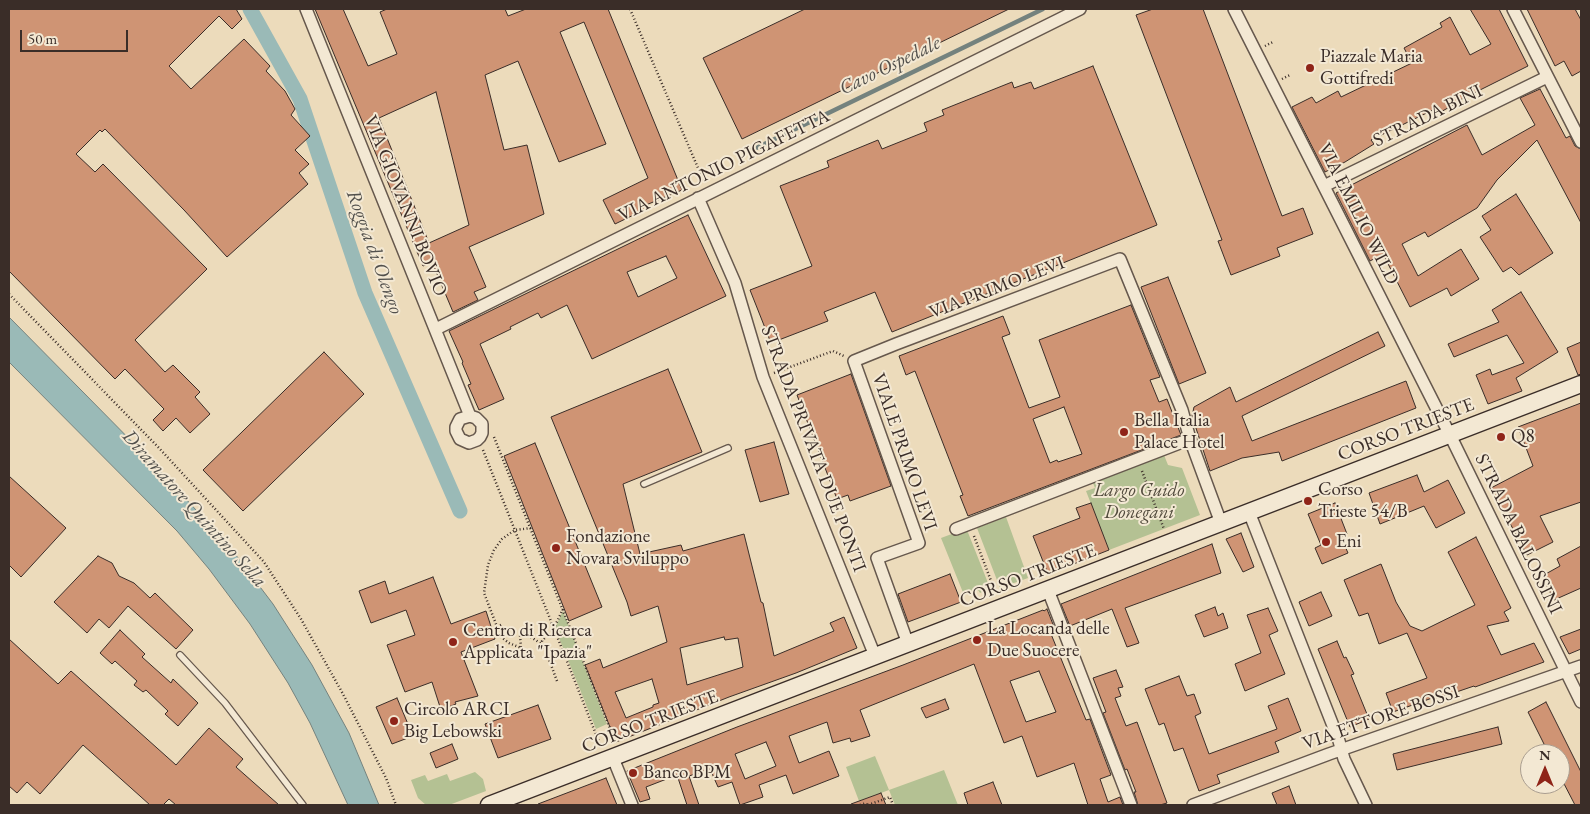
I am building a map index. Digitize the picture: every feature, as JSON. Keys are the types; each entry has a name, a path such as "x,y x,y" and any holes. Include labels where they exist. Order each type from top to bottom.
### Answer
{"main road":[{"name":"CORSO TRIESTE","path":"489,805 611,751 908,644 1581,384"}],"street":[{"name":"VIA GIOVANNI BOVIO","path":"306,9 470,416"},
{"name":"VIA ANTONIO PIGAFETTA","path":"436,329 1080,9"},
{"name":"VIA EMILIO WILD","path":"1234,9 1450,435"},
{"path":"1513,9 1581,142"},
{"name":"STRADA BINI","path":"1324,186 1547,77"},
{"name":"STRADA PRIVATA DUE PONTI","path":"703,196 735,283 763,377 875,656"},
{"name":"VIA PRIMO LEVI","path":"886,349 1120,259 1182,410 1190,439"},
{"name":"VIALE PRIMO LEVI","path":"886,349 854,361 920,543 877,558 908,644"},
{"name":"STRADA BALOSSINI","path":"1450,435 1581,702"},
{"path":"956,530 1190,439 1221,523"},
{"path":"1249,512 1344,759 1366,805"},
{"path":"1048,590 1131,805"},
{"name":"VIA ETTORE BOSSI","path":"1193,805 1342,750 1581,666"},
{"path":"611,751 632,805"}],"lane":[{"path":"644,484 728,448"},
{"path":"180,655 225,703 303,805"}],"path":[{"path":"630,9 703,196"},
{"path":"9,294 158,448 264,562 302,619 338,685 386,778 396,805"},
{"path":"763,377 834,351 854,361"},
{"path":"494,436 563,609 611,751"},
{"path":"481,446 554,628 611,751"},
{"path":"1138,460 1165,530"},
{"path":"970,524 997,595"},
{"path":"531,528 515,530 502,540 494,550 486,574 484,593 501,637 521,648 520,635 523,633 543,645"},
{"path":"557,681 542,641 554,628 563,609"},
{"path":"497,627 503,624"},
{"path":"860,805 890,797 893,805"}],"green space":[{"name":"Largo Guido Donegani","path":"1164,455 1168,465 1182,468 1200,515 1109,550 1086,491 1095,488 1091,478 1120,472"},
{"path":"1006,517 1028,578 1000,588 977,528"},
{"path":"965,529 990,588 980,593 978,590 964,595 941,538"},
{"path":"563,611 607,724 596,729 555,628"},
{"path":"875,756 889,790 859,801 846,767"},
{"path":"944,770 958,805 895,805 889,790"},
{"path":"475,772 483,779 486,791 449,805 426,805 418,798 411,780 425,775 428,781 447,774 450,781"}],"water":[{"name":"Diramatore Quintino Sella","path":"9,317 153,463 229,546 273,604 312,665 349,733 379,805 348,805 310,723 288,683 250,624 209,569 177,531 9,362"}],"building":[{"path":"9,9 236,9 242,19 232,29 219,16 169,66 191,89 244,39 270,66 266,71 285,91 295,109 291,115 310,136 295,150 309,164 299,173 308,184 227,257 105,129 102,132 100,130 76,154 95,172 103,164 207,269 135,340 165,372 173,365 200,392 195,397 210,414 190,433 176,418 163,431 153,420 164,409 125,369 115,379 9,271"},
{"path":"315,9 343,9 368,66 397,54 380,12 387,9 505,9 508,16 526,9 608,9 682,190 646,205 648,208 615,224 603,200 648,178 584,22 560,32 606,144 559,162 518,61 485,75 504,150 527,145 544,214 469,247 486,287 474,292 478,300 453,312 432,262 423,266","holes":["436,92 469,225 429,243 379,118"]},
{"path":"805,9 1009,9 742,139 703,58"},
{"path":"1153,9 1203,9 1282,216 1303,208 1313,234 1277,248 1280,256 1231,275 1218,241 1222,240 1136,15"},
{"path":"1470,9 1499,9 1528,66 1460,100 1439,113 1437,108 1371,140 1374,144 1325,172 1292,107 1312,97 1316,103 1338,91 1341,97 1412,63 1404,48 1442,27 1440,23 1450,17 1470,55 1491,44"},
{"path":"1527,9 1575,9 1581,20 1581,71 1572,76 1564,61 1555,66"},
{"path":"1093,66 1157,225 892,332 875,292 824,312 828,321 771,343 750,290 812,266 780,186 829,167 827,161 878,140 882,149 927,131 924,123 944,115 942,110 1012,82 1014,88 1031,82 1034,89"},
{"path":"1540,89 1566,138 1570,136 1575,146 1581,149 1581,223 1537,140 1497,180 1477,208 1428,237 1425,232 1402,244 1418,276 1461,249 1479,279 1451,296 1447,288 1410,307 1383,254 1370,261 1336,193 1467,125 1482,155 1535,125 1520,98"},
{"path":"1516,194 1553,253 1519,275 1511,267 1503,272 1480,237 1491,230 1482,216"},
{"path":"688,215 726,296 592,359 567,305 541,318 538,313 480,344 504,399 479,410 468,385 471,384 463,362 449,331","holes":["666,256 677,278 638,297 627,272"]},
{"path":"1168,277 1206,373 1179,384 1141,287"},
{"path":"1521,292 1558,352 1516,378 1522,391 1488,404 1476,375 1490,369 1492,375 1524,363 1507,335 1454,357 1448,344 1499,322 1492,310"},
{"path":"1131,305 1160,377 1150,380 1159,402 1167,399 1181,435 968,516 960,496 963,495 915,371 906,375 899,356 1003,316 1010,334 1002,337 1029,408 1060,397 1039,340","holes":["1064,407 1082,454 1050,463 1033,419"]},
{"path":"1378,332 1385,346 1242,416 1252,441 1406,381 1416,408 1282,461 1279,452 1242,458 1210,471 1192,416 1194,407 1230,387 1236,402"},
{"path":"1581,342 1581,374 1578,375 1567,348"},
{"path":"324,352 364,394 243,511 203,470"},
{"path":"668,369 702,452 623,484 640,554 681,545 683,551 744,534 761,602 763,603 774,656 834,631 830,623 844,617 857,648 616,742 585,665 600,659 603,668 667,642 658,606 631,616 627,602 551,417","holes":["724,637 725,640 738,638 743,667 687,685 680,648","652,679 659,703 626,718 615,692"]},
{"path":"851,374 891,486 850,501 848,495 837,499 797,395"},
{"path":"1581,403 1581,502 1540,516 1553,542 1527,555 1491,488 1533,466 1518,427"},
{"path":"774,442 789,494 760,502 745,450"},
{"path":"535,443 602,607 569,621 504,456"},
{"path":"1417,475 1424,492 1448,480 1465,513 1436,528 1424,506 1380,524 1369,493"},
{"path":"9,476 66,528 21,577 9,565"},
{"path":"1091,503 1109,550 1048,574 1033,536 1080,518 1076,508"},
{"path":"1335,503 1347,534 1341,537 1348,553 1322,564 1315,548 1321,545 1308,514"},
{"path":"1241,533 1254,567 1243,572 1226,539"},
{"path":"1476,537 1511,608 1504,612 1509,621 1487,626 1501,655 1534,643 1544,662 1475,687 1436,699 1435,697 1393,712 1386,693 1427,678 1407,633 1379,644 1368,613 1359,616 1344,580 1381,564 1396,602 1410,626 1422,631 1475,605 1448,552"},
{"path":"1212,544 1221,573 1125,608 1139,643 1127,647 1112,609 1070,626 1061,604"},
{"path":"1581,546 1581,588 1554,600 1542,576 1560,566 1557,559"},
{"path":"98,556 112,563 119,576 134,583 150,598 155,593 193,630 176,649 128,606 109,628 99,619 87,633 54,602"},
{"path":"950,574 961,602 908,622 898,594"},
{"name":"Centro di Ricerca Applicata \"Ipazia\"","path":"433,577 451,624 486,611 495,639 461,652 478,696 455,702 456,704 441,710 432,682 405,692 387,645 415,635 406,610 371,623 359,591 385,581 389,594"},
{"path":"1321,592 1332,616 1309,626 1299,602"},
{"path":"1215,607 1218,616 1223,613 1228,628 1204,637 1195,615"},
{"path":"1268,608 1278,631 1269,635 1285,674 1245,691 1235,664 1261,653 1247,615"},
{"path":"1047,609 1056,632 1051,634 1086,720 1090,719 1111,775 1100,779 1108,802 1120,797 1123,805 1088,805 1074,763 1037,777 1022,736 1004,743 974,664 860,710 870,736 851,742 850,738 833,743 827,722 789,736 799,763 829,751 839,776 793,794 786,775 759,785 763,797 740,805 732,782 718,787 710,769 689,776 699,805 687,805 677,775 646,787 650,799 640,802 627,771 737,727","holes":["1039,671 1056,712 1026,722 1010,681","766,742 776,766 745,779 735,754"]},
{"path":"1581,629 1581,649 1569,654 1560,637"},
{"path":"120,630 145,654 142,657 171,683 173,679 198,703 178,726 165,714 168,711 146,690 143,692 134,685 137,681 115,661 112,664 100,653"},
{"path":"9,639 58,684 71,671 176,765 209,728 243,759 236,767 279,805 176,805 169,799 163,805 150,805 83,745 40,794 27,782 17,793 9,786"},
{"path":"1337,641 1344,658 1346,657 1354,674 1351,675 1369,719 1350,727 1318,649"},
{"path":"1116,670 1123,687 1118,688 1121,696 1115,698 1126,726 1137,722 1167,803 1160,805 1138,805 1134,792 1136,792 1127,769 1125,770 1103,713 1106,712 1093,678"},
{"path":"1179,676 1187,696 1194,694 1201,713 1195,716 1209,754 1277,729 1268,706 1288,698 1301,731 1275,742 1279,752 1217,775 1220,783 1199,791 1183,748 1174,751 1164,723 1159,725 1145,689"},
{"name":"Circolo ARCI Big Lebowski","path":"397,698 413,736 392,744 376,707"},
{"path":"945,699 949,709 926,718 921,708"},
{"path":"1546,702 1567,744 1544,744 1528,712"},
{"path":"538,705 551,739 498,758 485,724"},
{"path":"1498,727 1502,744 1397,770 1393,754"},
{"path":"452,744 458,759 436,768 430,753"},
{"path":"1570,750 1581,772 1581,805 1575,805 1569,794"},
{"path":"606,778 617,805 538,805 538,804"},
{"path":"993,782 1002,805 968,805 964,793"},
{"path":"1289,786 1296,805 1277,805 1272,793"},
{"path":"881,793 886,805 851,805 851,804"}],"waterway":[{"name":"Roggia di Olengo","path":"250,9 300,99 365,293 460,511"},
{"name":"Cavo Ospedale","path":"750,151 1043,9"}],"place":[{"name":"Piazzale Maria Gottifredi","path":"1310,68"},
{"name":"Bella Italia Palace Hotel","path":"1124,432"},
{"name":"Q8","path":"1501,437"},
{"name":"Corso Trieste 54/B","path":"1308,501"},
{"name":"Eni","path":"1326,542"},
{"name":"Fondazione Novara Sviluppo","path":"556,548"},
{"name":"La Locanda delle Due Suocere","path":"977,640"},
{"name":"Centro di Ricerca Applicata \"Ipazia\"","path":"453,642"},
{"name":"Circolo ARCI Big Lebowski","path":"394,721"},
{"name":"Banco BPM","path":"633,773"}]}
